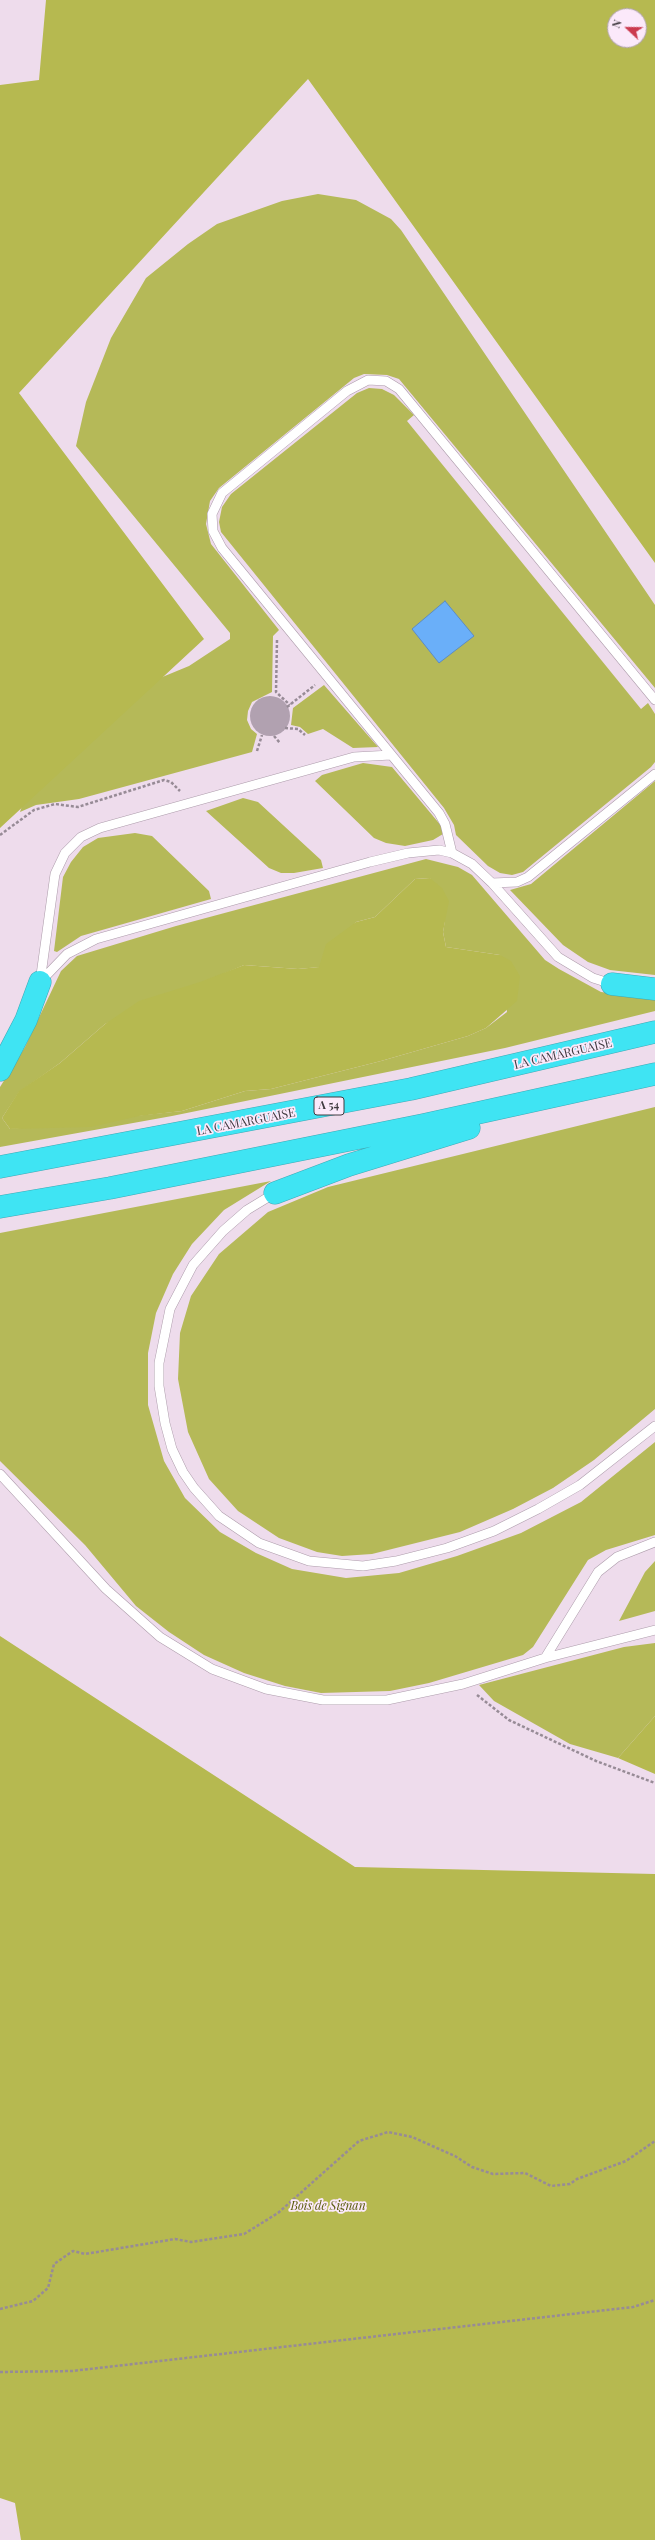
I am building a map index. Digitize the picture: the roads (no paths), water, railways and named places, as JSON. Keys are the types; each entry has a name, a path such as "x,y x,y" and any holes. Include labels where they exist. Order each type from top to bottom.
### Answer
{"highway":[{"path":"0,1070 26,1020 40,982"},
{"path":"612,984 655,988"},
{"name":"LA CAMARGUAISE","path":"0,1167 226,1126 411,1089 655,1032"},
{"path":"275,1193 349,1165 600,1088 655,1074"},
{"path":"0,1207 118,1186 600,1088"}],"lane":[{"path":"452,853 445,824 439,813 222,548 213,531 212,522 214,508 222,493 347,391 368,380 386,381 394,384 409,399 655,700"},
{"path":"40,982 55,874 65,853 81,837 100,828 354,757 390,755"},
{"path":"492,883 512,882 528,877 655,774"},
{"path":"40,982 67,954 96,939 370,862 431,851 452,853 472,864 492,883 558,957 593,978 612,984"},
{"path":"275,1193 248,1210 223,1231 193,1265 170,1309 159,1363 159,1386 165,1423 172,1449 183,1472 194,1488 219,1516 254,1540 284,1554 334,1565 370,1565 447,1548 494,1531 538,1510 580,1485 655,1426"},
{"path":"0,1474 106,1589 140,1621 189,1657 212,1669 266,1689 323,1700 386,1700 464,1684 545,1658 655,1630"},
{"path":"545,1658 598,1572 618,1557 655,1542"}],"water":[{"path":"445,601 474,636 439,663 412,629"}],"park label":[{"name":"Bois de Signan","path":"328,2206"}]}
